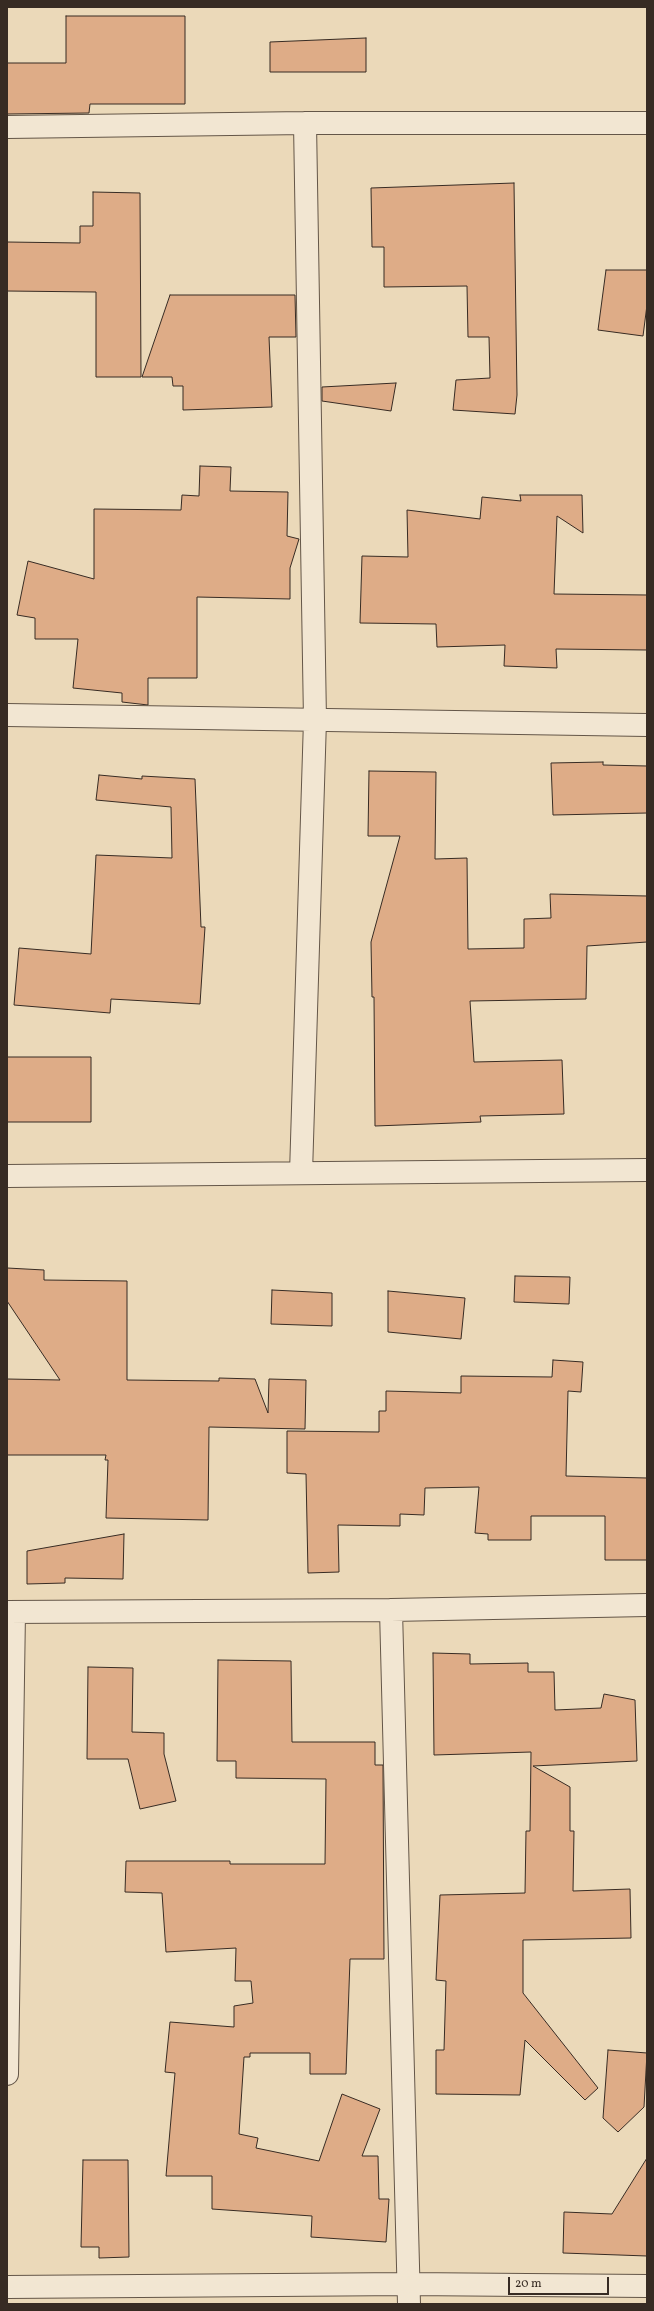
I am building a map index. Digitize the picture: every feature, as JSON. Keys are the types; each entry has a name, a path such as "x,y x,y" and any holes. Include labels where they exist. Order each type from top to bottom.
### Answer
{"street":[{"path":"7,127 305,123 647,123"},
{"path":"301,1173 315,720 305,123"},
{"path":"7,715 647,725"},
{"path":"7,1176 647,1170"},
{"path":"7,2074 11,1612 391,1610 647,1605"},
{"path":"391,1610 409,2294"},
{"path":"7,2287 409,2294 647,2286"}],"building":[{"path":"66,16 185,16 185,104 90,104 89,113 7,114 7,63 66,63"},
{"path":"366,38 366,72 270,72 270,42"},
{"path":"514,183 517,395 515,414 453,410 456,380 490,378 489,337 468,337 467,286 384,287 384,247 372,247 371,188"},
{"path":"93,192 140,193 141,377 96,377 96,292 7,291 7,242 80,243 80,226 93,226"},
{"path":"606,270 647,270 647,305 643,336 598,330"},
{"path":"170,295 295,295 296,337 269,337 272,407 183,410 183,386 173,386 172,377 142,377"},
{"path":"396,383 391,411 322,401 322,387"},
{"path":"200,466 231,467 230,491 288,492 287,536 299,539 290,568 290,599 197,597 197,678 148,678 148,705 122,702 122,693 73,688 78,639 35,639 35,618 17,615 28,561 94,579 94,509 181,510 182,495 199,496"},
{"path":"520,495 582,495 583,533 557,516 554,594 647,595 647,650 556,649 557,668 504,666 505,645 437,647 436,624 360,623 362,556 408,557 407,510 480,519 482,497 521,501"},
{"path":"603,762 603,765 647,766 647,813 553,815 551,763"},
{"path":"369,771 436,772 435,859 467,858 468,949 524,948 524,919 551,918 550,894 647,896 647,942 587,946 586,999 470,1001 474,1062 562,1060 564,1114 480,1116 481,1122 375,1126 374,997 372,997 371,942 400,836 368,836"},
{"path":"99,775 142,779 142,776 195,779 201,927 205,927 200,1004 111,999 110,1013 14,1005 19,948 91,954 96,855 172,858 171,807 96,800"},
{"path":"7,1057 91,1057 91,1122 7,1122"},
{"path":"7,1268 44,1270 44,1280 127,1281 127,1380 219,1381 219,1378 255,1379 268,1413 269,1379 306,1380 305,1429 209,1427 208,1520 106,1518 108,1460 105,1460 106,1455 7,1455 7,1379 60,1380 7,1301"},
{"path":"515,1276 570,1277 569,1304 514,1302"},
{"path":"272,1290 332,1293 332,1326 271,1324"},
{"path":"388,1291 465,1298 461,1339 388,1332"},
{"path":"553,1360 583,1362 581,1392 568,1391 566,1476 647,1478 647,1560 605,1560 605,1516 531,1516 531,1540 488,1540 488,1534 475,1533 479,1487 425,1488 424,1515 400,1514 400,1526 338,1525 339,1572 308,1573 306,1474 287,1473 287,1431 379,1432 379,1411 386,1411 386,1391 461,1393 461,1376 552,1377"},
{"path":"124,1534 123,1579 65,1578 65,1583 27,1584 27,1551"},
{"path":"433,1653 470,1654 470,1664 528,1663 528,1672 554,1672 555,1710 601,1708 604,1694 635,1700 637,1761 533,1766 570,1787 570,1831 574,1831 573,1891 630,1889 631,1938 523,1940 523,1993 598,2088 585,2100 525,2040 520,2095 436,2094 436,2050 444,2050 446,1981 436,1980 440,1895 525,1893 526,1831 530,1831 531,1752 434,1755"},
{"path":"218,1660 291,1661 292,1742 375,1742 375,1765 383,1765 384,1959 350,1959 346,2074 310,2074 310,2053 250,2053 250,2057 244,2057 239,2134 258,2138 256,2148 319,2161 342,2094 380,2109 362,2156 378,2156 379,2199 389,2199 386,2242 311,2237 312,2216 212,2209 212,2176 166,2176 175,2073 165,2072 170,2022 234,2027 234,2006 253,2003 251,1981 235,1981 236,1948 166,1952 162,1893 125,1892 126,1861 230,1861 230,1864 325,1864 326,1779 236,1778 236,1761 217,1761"},
{"path":"88,1667 133,1668 132,1732 164,1733 164,1754 176,1801 140,1809 128,1759 87,1759"},
{"path":"608,2050 647,2053 644,2107 618,2132 603,2118"},
{"path":"647,2158 647,2256 563,2253 564,2212 612,2214"},
{"path":"83,2160 128,2160 129,2257 99,2258 99,2247 81,2247"}]}
